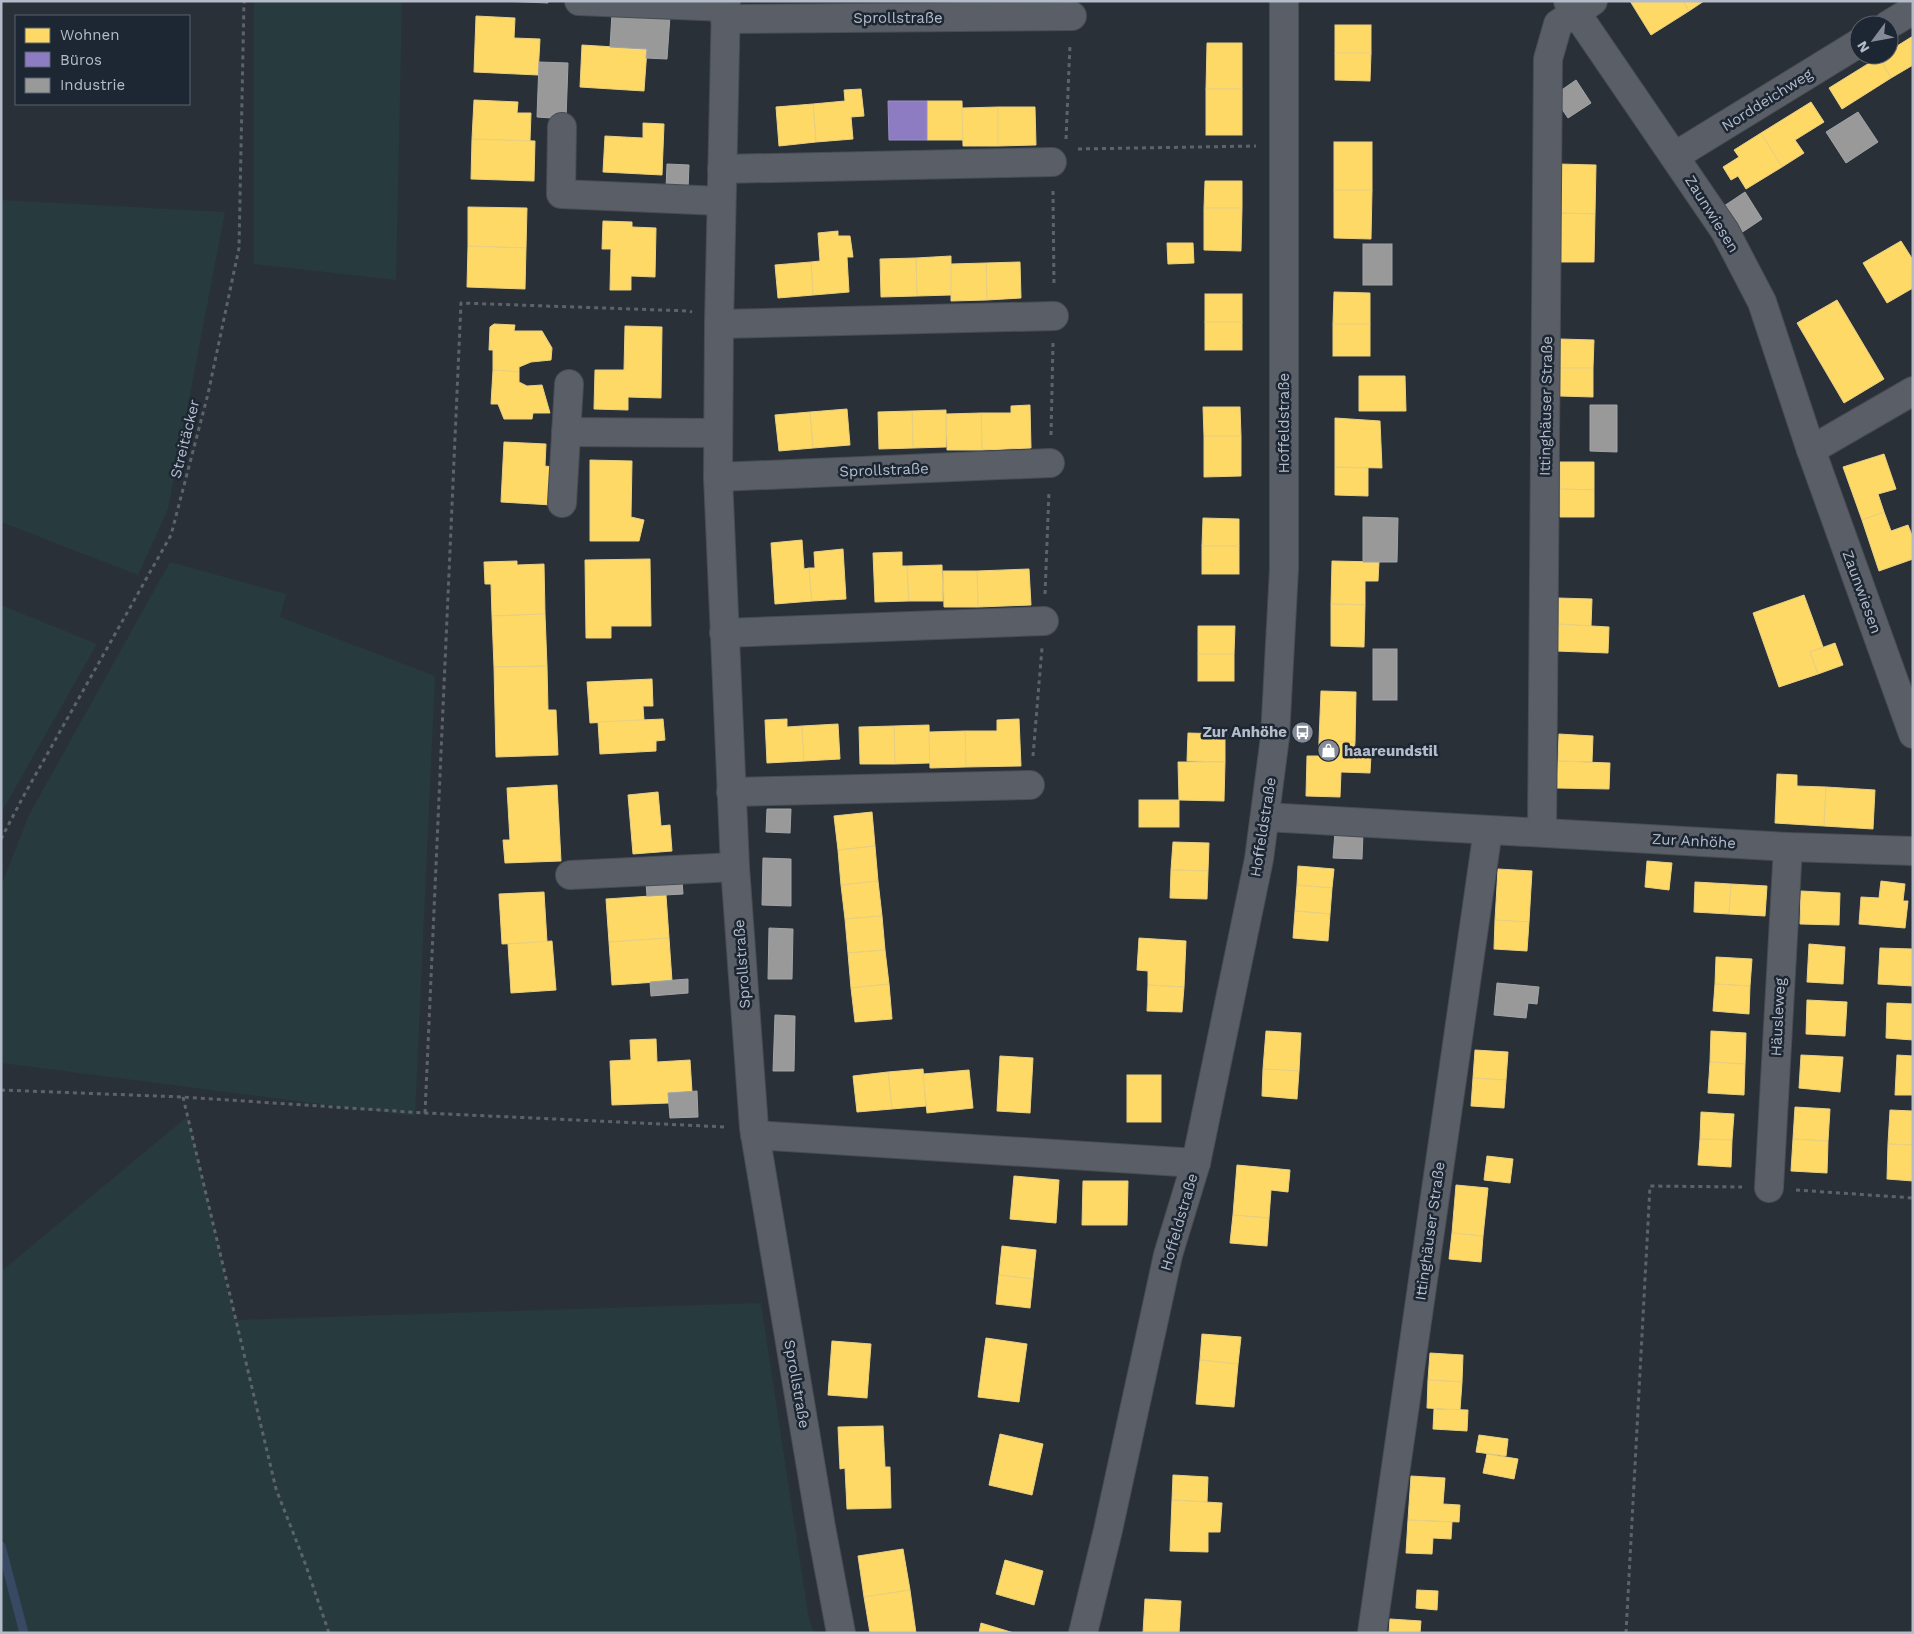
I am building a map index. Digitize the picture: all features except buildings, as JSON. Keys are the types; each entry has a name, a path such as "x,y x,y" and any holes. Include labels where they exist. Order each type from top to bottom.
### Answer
{"street":[{"path":"579,1 726,9"},
{"name":"Hoffeldstraße","path":"1083,1633 1108,1530 1168,1254 1196,1163 1266,817 1275,737 1284,569 1284,1"},
{"name":"Zaunwiesen","path":"1579,5 1725,231 1762,302 1811,450 1913,734"},
{"name":"Ittinghäuser Straße","path":"1542,832 1548,59 1558,24 1579,5"},
{"name":"Sprollstraße","path":"841,1633 821,1527 755,1132 735,867 718,477 721,202 726,9 1072,16"},
{"path":"1899,18 1913,10"},
{"name":"Norddeichweg","path":"1675,156 1849,49"},
{"path":"562,127 561,194 721,202"},
{"path":"722,169 1064,156"},
{"path":"719,324 1054,316"},
{"path":"562,503 569,384"},
{"path":"1811,450 1913,391"},
{"path":"566,432 718,433"},
{"name":"Sprollstraße","path":"718,477 1050,463"},
{"path":"724,633 1044,621"},
{"path":"731,792 1030,784"},
{"name":"Zur Anhöhe","path":"1266,817 1788,847 1913,851"},
{"name":"Ittinghäuser Straße","path":"1372,1633 1488,830"},
{"name":"Häusleweg","path":"1768,1188 1788,847"},
{"path":"570,875 735,867"},
{"path":"755,1132 1196,1163"}],"path":[{"name":"Streitäcker","path":"1,839 27,788 171,535 208,394 239,248 244,1"},
{"path":"1064,156 1284,146"},
{"path":"425,1113 461,303 689,311"},
{"path":"1030,784 1044,621"},
{"path":"1,1090 182,1097 755,1132"},
{"path":"182,1097 276,1489 305,1563 329,1633"},
{"path":"1626,1633 1650,1186 1768,1188 1913,1198"}],"green space":[{"path":"254,1 402,1 396,280 254,264"},
{"path":"1,200 225,212 168,509 138,575 1,522"},
{"path":"170,562 286,594 280,617 435,676 415,1116 1,1063 1,886 29,815"},
{"path":"1,605 97,644 1,813"},
{"path":"188,1116 235,1320 761,1303 808,1614 814,1633 1,1633 1,1263 4,1269"}],"waterway":[{"path":"1,1546 24,1633"}],"place":[{"name":"Zur Anhöhe","path":"1303,732"},
{"name":"haareundstil","path":"1328,751"}]}
